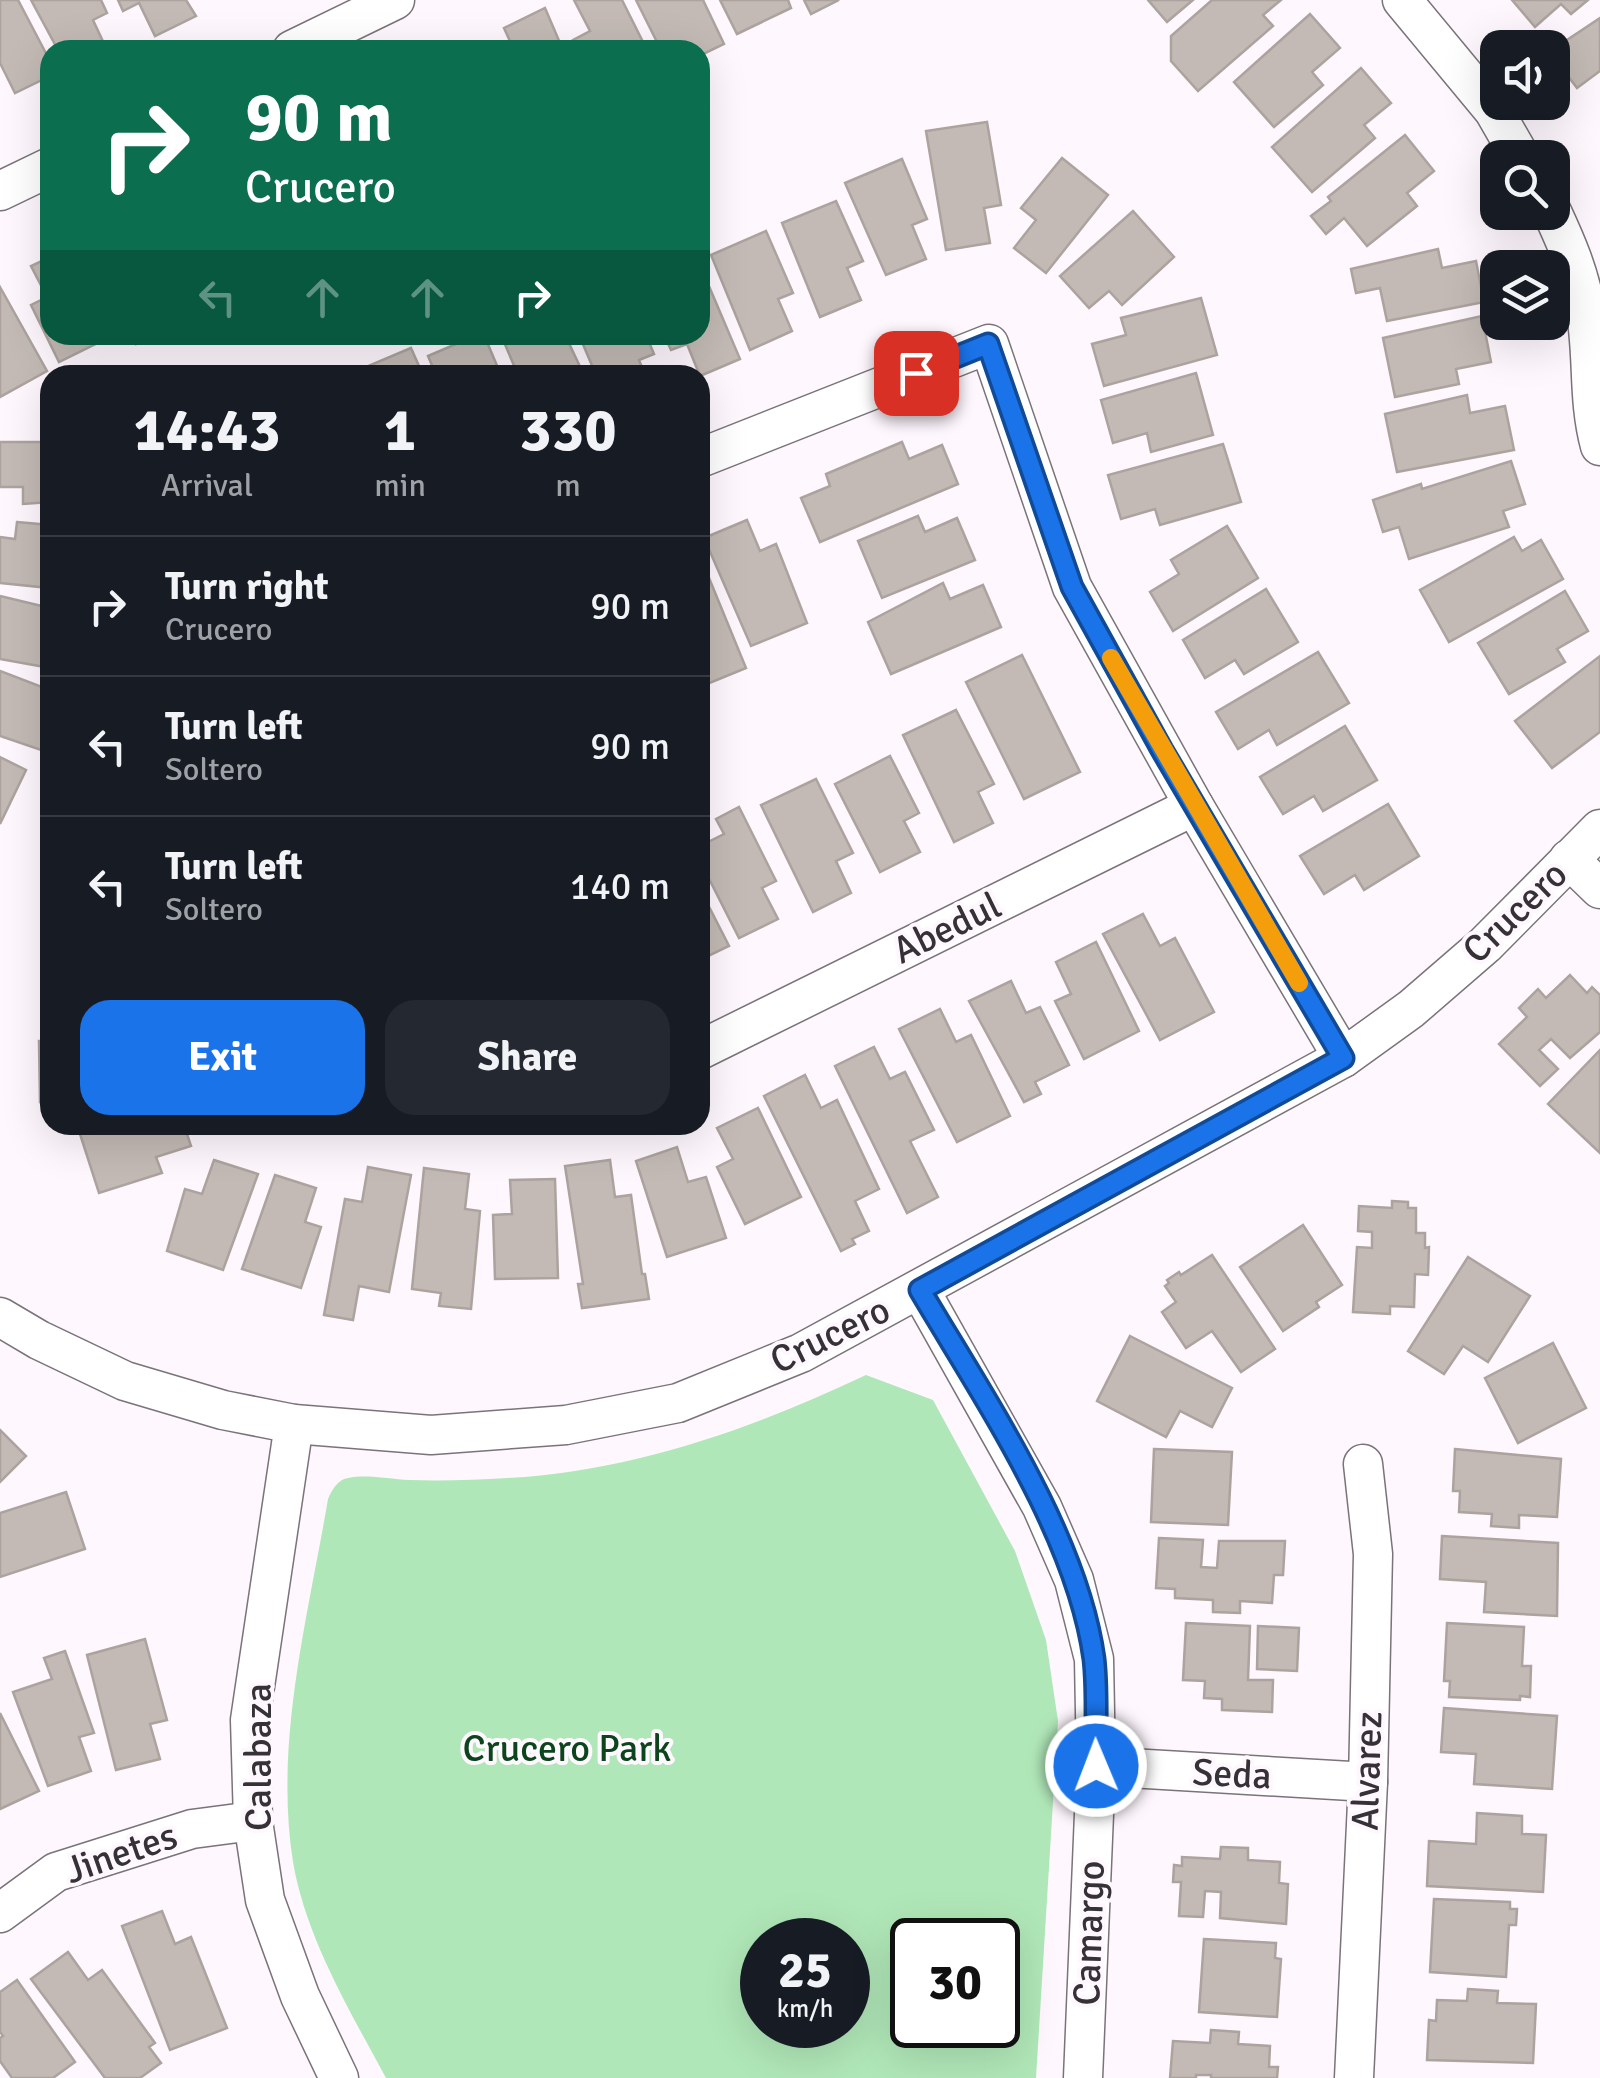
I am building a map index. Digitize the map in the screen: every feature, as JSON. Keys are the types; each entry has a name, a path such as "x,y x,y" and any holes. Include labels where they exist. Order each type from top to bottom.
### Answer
{"street":[{"path":"313,40 395,0"},
{"path":"1402,0 1494,111 1511,140"},
{"path":"0,191 40,172"},
{"path":"1560,230 1593,308 1591,412 1600,446"},
{"path":"710,454 988,344 1072,587 1194,806 1343,1058"},
{"name":"Abedul","path":"710,1045 1194,806"},
{"name":"Crucero","path":"0,1317 126,1381 222,1410 294,1424 431,1435 566,1425 678,1402 801,1353 1343,1058 1412,1009 1600,829"},
{"path":"1569,859 1600,889"},
{"name":"Camargo","path":"920,1290 1042,1507 1074,1580 1094,1660 1096,1766 1083,2078"},
{"name":"Calabaza","path":"294,1424 250,1720 253,1821 265,1900 300,1996 339,2078"},
{"name":"Alvarez","path":"1354,2078 1368,1782 1373,1554 1363,1464"},
{"name":"Seda","path":"1096,1766 1368,1782"},
{"name":"Jinetes","path":"0,1914 56,1872 192,1829 253,1821"}],"green space":[{"name":"Crucero Park","path":"866,1375 933,1400 1015,1551 1046,1640 1058,1721 1036,2078 386,2078 344,2000 308,1918 293,1862 288,1817 290,1726 296,1680 328,1499 333,1489 341,1481 355,1477 421,1480 555,1474 692,1444"}],"building":[{"path":"0,0 18,0 40,42 40,81 15,93 0,63"},
{"path":"31,0 101,0 107,13 93,20 102,40 53,40"},
{"path":"118,0 186,0 196,16 155,36 139,3 123,11"},
{"path":"574,0 622,0 642,40 573,40 590,31"},
{"path":"636,0 703,0 724,44 710,51 710,40 656,40"},
{"path":"720,0 788,0 791,8 737,34"},
{"path":"804,0 839,0 811,14"},
{"path":"1148,0 1193,0 1167,22"},
{"path":"1212,0 1281,0 1263,15 1273,26 1198,91 1171,61 1171,36"},
{"path":"1512,0 1588,0 1571,14 1561,4 1535,27"},
{"path":"545,8 559,40 509,40 504,28"},
{"path":"1310,14 1340,48 1312,72 1323,85 1274,127 1234,82"},
{"path":"1600,18 1600,71 1577,88 1570,79 1570,38"},
{"path":"1361,68 1391,103 1364,125 1375,138 1312,192 1272,147"},
{"path":"987,122 1001,205 984,208 990,243 946,250 926,131"},
{"path":"1405,135 1434,171 1407,193 1417,206 1367,246 1344,218 1326,234 1311,216 1331,201 1328,197"},
{"path":"1062,158 1108,195 1046,273 1014,248 1036,220 1021,208"},
{"path":"902,159 927,219 912,225 926,259 886,275 845,183"},
{"path":"836,201 863,261 847,268 861,300 820,317 782,223"},
{"path":"1133,211 1174,257 1122,305 1109,291 1089,308 1060,276"},
{"path":"766,231 793,293 778,299 792,331 750,350 711,255"},
{"path":"1438,249 1442,268 1476,261 1480,303 1387,321 1380,288 1356,293 1351,269"},
{"path":"40,262 40,283 31,266"},
{"path":"0,287 44,365 40,365 40,375 0,397"},
{"path":"710,288 740,359 710,372 710,365 696,365 687,345 710,345"},
{"path":"1201,298 1217,355 1104,386 1092,344 1126,335 1121,318"},
{"path":"40,300 40,323 31,305"},
{"path":"1480,316 1480,340 1487,340 1491,362 1456,369 1459,384 1395,397 1383,338"},
{"path":"51,345 94,345 59,362"},
{"path":"454,345 488,345 497,365 432,365 428,356"},
{"path":"505,345 570,345 579,365 514,365"},
{"path":"583,345 650,345 654,354 639,360 641,365 592,365"},
{"path":"411,348 419,365 371,365"},
{"path":"1196,373 1213,435 1151,452 1147,433 1113,443 1101,400"},
{"path":"1467,395 1470,413 1505,406 1514,450 1397,472 1385,414"},
{"path":"0,442 40,442 40,503 23,504 23,487 0,487"},
{"path":"902,442 909,459 942,445 958,484 820,542 801,498 830,486 826,474"},
{"path":"1223,444 1241,502 1160,525 1155,509 1121,519 1108,475"},
{"path":"1511,461 1525,504 1503,511 1509,527 1409,559 1399,527 1383,532 1373,500"},
{"path":"918,516 925,532 957,518 975,560 882,598 858,541"},
{"path":"747,520 760,551 776,544 807,623 751,646 710,552 710,535"},
{"path":"17,522 40,524 40,587 0,583 0,537 15,539"},
{"path":"1227,526 1258,578 1173,631 1150,592 1179,574 1171,560"},
{"path":"1514,537 1522,551 1541,540 1563,579 1449,642 1420,590"},
{"path":"710,580 746,668 710,683"},
{"path":"943,583 950,599 983,585 1001,627 891,674 868,622"},
{"path":"1266,589 1298,642 1244,674 1235,660 1205,678 1183,640"},
{"path":"1565,591 1588,631 1557,649 1565,662 1509,694 1478,643"},
{"path":"0,596 40,606 40,666 0,659"},
{"path":"1318,652 1349,703 1277,745 1269,730 1238,749 1216,712"},
{"path":"1022,655 1080,772 1024,799 966,682"},
{"path":"1600,656 1600,732 1552,768 1515,721"},
{"path":"0,671 40,686 40,750 0,736"},
{"path":"956,710 994,784 978,792 993,823 954,842 903,735"},
{"path":"1345,726 1377,780 1323,811 1314,796 1283,814 1260,777"},
{"path":"890,756 919,813 904,821 920,852 880,872 835,784"},
{"path":"0,757 26,770 0,824"},
{"path":"816,779 853,853 836,861 851,893 813,912 761,805"},
{"path":"1388,804 1419,856 1364,890 1355,875 1324,894 1300,856"},
{"path":"739,807 776,881 762,888 778,919 739,938 710,881 710,841 724,834 716,819"},
{"path":"710,909 729,946 710,955"},
{"path":"1143,914 1160,946 1175,938 1214,1012 1160,1040 1103,934"},
{"path":"1096,942 1139,1031 1084,1059 1055,1001 1071,994 1056,962"},
{"path":"1570,975 1587,993 1592,987 1600,995 1600,1032 1570,1058 1551,1039 1539,1050 1558,1069 1540,1086 1499,1044 1527,1017 1519,1008 1538,989 1546,998"},
{"path":"1011,981 1026,1013 1040,1007 1069,1065 1035,1082 1041,1094 1024,1102 969,1001"},
{"path":"940,1009 956,1042 971,1035 1010,1116 957,1142 899,1029"},
{"path":"874,1047 890,1079 905,1072 934,1130 910,1141 938,1197 907,1213 835,1066"},
{"path":"1600,1050 1600,1153 1548,1104"},
{"path":"805,1075 821,1108 837,1100 879,1189 855,1201 869,1231 852,1239 855,1244 841,1251 764,1096"},
{"path":"758,1108 801,1197 745,1224 717,1167 733,1159 717,1128"},
{"path":"80,1135 187,1135 191,1146 156,1157 162,1173 99,1193"},
{"path":"677,1147 688,1182 706,1177 726,1238 667,1257 636,1161"},
{"path":"214,1160 258,1174 223,1270 167,1251 185,1189 202,1194"},
{"path":"610,1160 615,1197 631,1195 649,1299 582,1308 578,1284 583,1284 565,1166"},
{"path":"368,1167 411,1175 389,1292 359,1286 353,1320 324,1315 345,1199 362,1202"},
{"path":"424,1168 469,1174 465,1209 480,1211 471,1309 439,1306 441,1293 412,1289"},
{"path":"275,1175 316,1188 305,1222 321,1227 301,1288 242,1269"},
{"path":"555,1179 558,1278 495,1279 493,1215 512,1214 510,1180"},
{"path":"1392,1201 1408,1202 1408,1208 1416,1208 1416,1233 1425,1233 1425,1248 1429,1247 1428,1275 1415,1274 1414,1307 1390,1306 1390,1314 1353,1312 1357,1247 1372,1248 1372,1232 1358,1231 1359,1206 1392,1208"},
{"path":"1303,1225 1342,1285 1316,1302 1319,1307 1283,1331 1240,1267"},
{"path":"1212,1255 1275,1349 1241,1372 1212,1331 1186,1348 1162,1312 1176,1302 1165,1286 1167,1280"},
{"path":"1468,1257 1530,1296 1488,1362 1463,1346 1444,1374 1408,1351"},
{"path":"1130,1336 1232,1388 1212,1427 1180,1411 1166,1437 1097,1401"},
{"path":"1553,1343 1586,1408 1518,1443 1485,1378"},
{"path":"0,1430 26,1456 0,1482"},
{"path":"1154,1449 1232,1452 1228,1525 1151,1522"},
{"path":"1455,1449 1561,1459 1557,1517 1519,1515 1519,1528 1491,1526 1492,1514 1459,1512 1460,1491 1453,1491"},
{"path":"66,1492 85,1549 0,1577 0,1513"},
{"path":"1442,1536 1558,1543 1557,1616 1484,1612 1486,1582 1440,1579"},
{"path":"1159,1538 1203,1540 1201,1567 1217,1568 1219,1541 1285,1541 1283,1575 1274,1575 1272,1603 1240,1601 1240,1613 1213,1612 1213,1600 1175,1598 1175,1589 1156,1588"},
{"path":"1186,1623 1250,1626 1248,1680 1273,1680 1272,1712 1222,1710 1222,1699 1204,1698 1205,1681 1183,1680"},
{"path":"1447,1623 1524,1627 1522,1666 1531,1666 1530,1697 1449,1697 1450,1681 1444,1681"},
{"path":"1258,1626 1299,1628 1297,1671 1257,1669"},
{"path":"145,1639 167,1720 150,1724 160,1759 116,1770 87,1655"},
{"path":"65,1651 94,1733 79,1737 91,1771 48,1786 13,1692 52,1679 44,1658"},
{"path":"1444,1708 1557,1716 1552,1789 1474,1784 1476,1754 1441,1752"},
{"path":"0,1713 39,1791 0,1809"},
{"path":"1477,1813 1522,1816 1522,1834 1546,1835 1543,1892 1427,1886 1429,1841 1476,1844"},
{"path":"1221,1847 1248,1848 1248,1860 1280,1862 1279,1883 1288,1884 1286,1924 1220,1918 1221,1892 1205,1891 1203,1917 1179,1916 1181,1882 1173,1882 1174,1865 1182,1866 1182,1857 1220,1859"},
{"path":"1434,1899 1510,1902 1510,1909 1517,1909 1516,1925 1509,1925 1506,1977 1430,1972"},
{"path":"162,1911 175,1944 191,1937 227,2028 170,2050 122,1926"},
{"path":"1204,1939 1276,1943 1275,1958 1281,1959 1277,2017 1199,2012"},
{"path":"68,1952 88,1980 102,1970 155,2043 149,2047 161,2063 140,2078 105,2078 31,1979"},
{"path":"17,1980 75,2062 53,2078 12,2078 0,2061 0,1992"},
{"path":"1468,1989 1498,1991 1497,2003 1536,2004 1533,2063 1427,2060 1429,2020 1436,2021 1437,2000 1467,2001"},
{"path":"1211,2030 1239,2032 1238,2044 1270,2046 1269,2067 1278,2067 1277,2078 1170,2078 1173,2041 1210,2043"}],"slow traffic":[{"path":"1111,658 1299,983"}],"route":[{"path":"916,373 988,344 1072,587 1162,750 1343,1058 920,1290 994,1416 1042,1507 1074,1580 1094,1660 1096,1766"}]}
